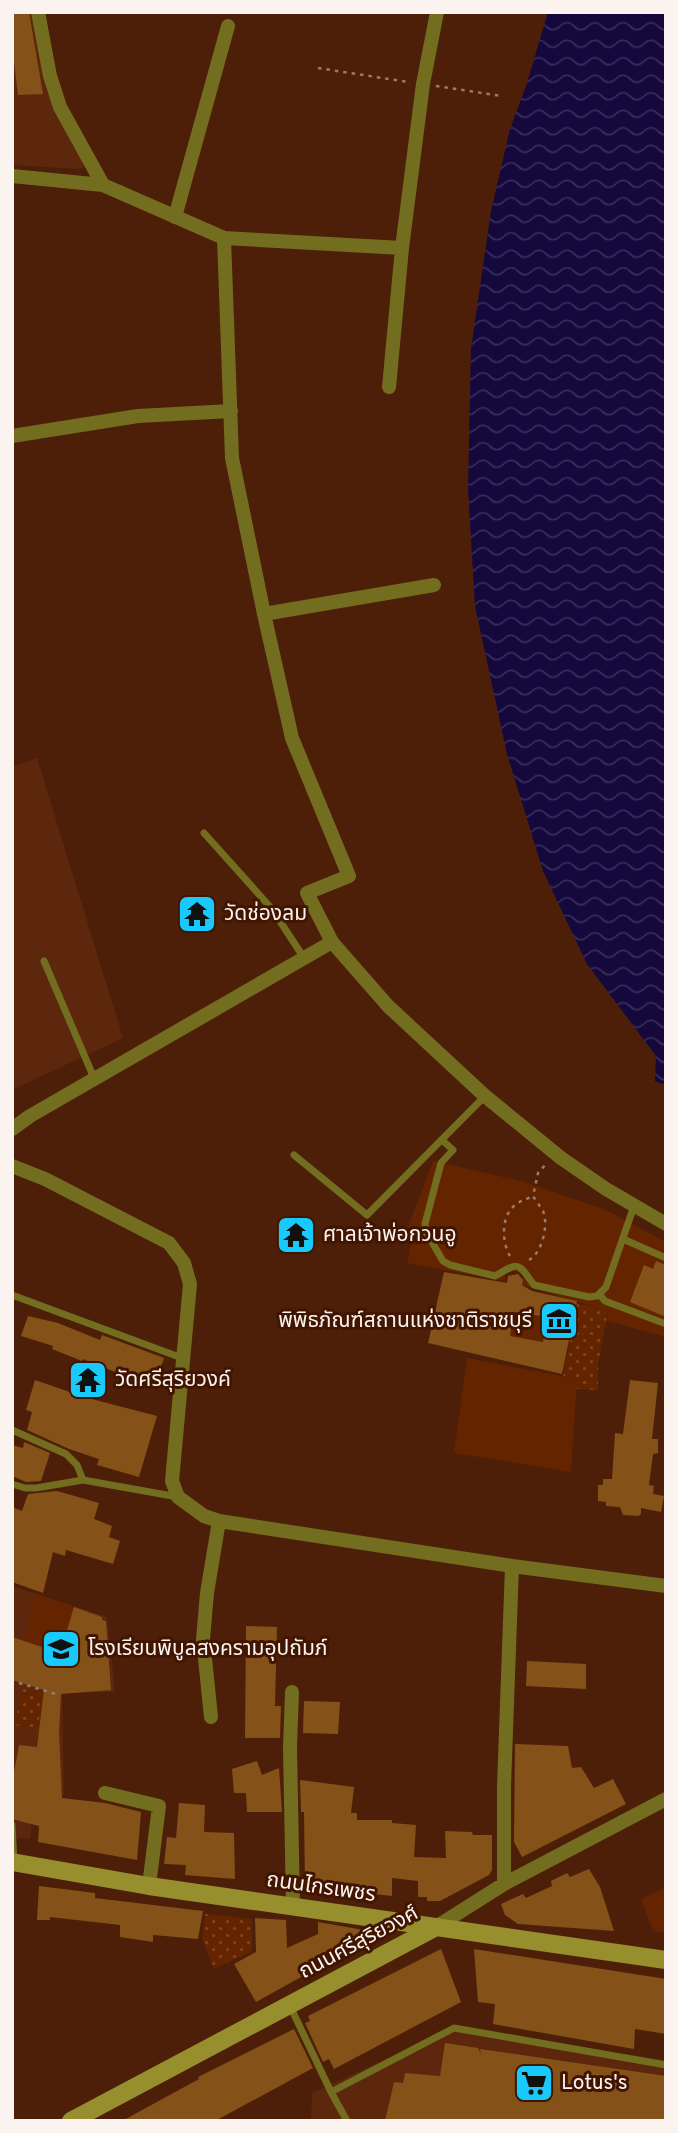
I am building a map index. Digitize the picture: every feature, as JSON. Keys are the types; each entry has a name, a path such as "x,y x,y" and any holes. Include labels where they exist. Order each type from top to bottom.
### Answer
{"main road":[{"name":"ถนนไกรเพชร","path":"13,1862 149,1886 666,1960"},
{"name":"ถนนศรีสุริยวงศ์","path":"74,2120 436,1927"}],"street":[{"path":"38,12 50,76 60,107 103,185"},
{"path":"389,387 402,248 422,84 437,12"},
{"path":"175,217 228,26"},
{"path":"12,176 103,185 224,238 402,248"},
{"path":"224,238 233,458 292,738 349,876 307,893 332,942 388,1006 485,1096 555,1153 606,1189 666,1224"},
{"path":"12,436 138,416 231,411"},
{"path":"264,614 434,585"},
{"path":"12,1129 30,1116 332,942"},
{"path":"12,1166 45,1179 169,1243 184,1263 190,1284 172,1481 178,1497 204,1516 219,1521 512,1566 665,1584"},
{"path":"211,1717 203,1639 207,1593 219,1521"},
{"path":"504,1884 504,1786 512,1566"},
{"path":"292,1692 290,1747 293,1907"},
{"path":"105,1793 159,1806 149,1886"},
{"name":"ถนนศรีสุริยวงศ์","path":"436,1927 504,1884 666,1799"}],"lane":[{"path":"204,833 272,909 304,958"},
{"path":"44,961 94,1079"},
{"path":"294,1155 367,1215 485,1096"},
{"path":"442,1140 453,1150 441,1163 425,1224 426,1232 443,1261 450,1265 495,1276 505,1268 519,1267 527,1272 534,1285 589,1297 599,1294 606,1287 634,1206"},
{"path":"623,1239 666,1258"},
{"path":"599,1294 605,1301 666,1324"},
{"path":"12,1295 183,1358"},
{"path":"12,1430 66,1454 77,1465 83,1480"},
{"path":"12,1483 36,1489 83,1480 178,1497"},
{"path":"12,1825 13,1862"},
{"path":"290,2005 346,2121"},
{"path":"331,2092 454,2028 666,2065"}],"path":[{"path":"318,68 502,96"},
{"path":"532,1198 538,1173 555,1153"},
{"path":"515,1260 506,1249 504,1234 511,1208 532,1198"},
{"path":"521,1261 535,1256 540,1247 544,1214 532,1198"},
{"path":"19,1683 56,1694"}],"shaded area":[{"path":"12,12 34,12 46,89 85,167 78,169 12,165"},
{"path":"37,758 123,1038 12,1090 12,767"},
{"path":"433,1161 525,1182 606,1210 666,1242 666,1337 607,1321 608,1311 522,1285 523,1273 505,1269 505,1281 407,1263 413,1232 408,1227"},
{"path":"577,1303 608,1311 598,1364 598,1390 576,1389 577,1379 563,1376"},
{"path":"514,1312 547,1317 543,1342 510,1336"},
{"path":"467,1358 577,1379 571,1472 454,1453"},
{"name":"โรงเรียนพิบูลสงครามอุปถัมภ์","path":"12,1586 107,1617 115,1692 62,1693 64,1795 34,1798 30,1839 12,1837"},
{"path":"37,1594 74,1607 60,1653 23,1640"},
{"path":"22,1687 54,1698 52,1709 40,1708 38,1729 15,1725"},
{"path":"666,1887 666,1933 653,1931 641,1899"},
{"path":"205,1914 252,1919 252,1951 214,1969 202,1938"},
{"name":"Lotus's","path":"454,2028 666,2060 666,2121 311,2121 312,2093"}],"water":[{"path":"548,12 666,12 666,1081 662,1084 655,1081 656,1056 587,964 543,871 507,754 475,606 468,488 471,349 491,211 510,129"}],"building":[{"path":"12,12 29,12 43,94 18,95 12,46"},
{"path":"656,1261 666,1265 666,1317 630,1302 644,1265 653,1269"},
{"name":"พิพิธภัณฑ์สถานแห่งชาติราชบุรี","path":"444,1272 507,1283 508,1276 518,1274 523,1280 522,1285 532,1291 577,1301 562,1374 428,1343","holes":["514,1312 547,1317 543,1342 510,1336"]},
{"path":"28,1316 58,1323 100,1340 102,1335 164,1358 155,1383 121,1372 120,1374 83,1359 82,1361 52,1349 53,1346 21,1336"},
{"path":"35,1380 84,1397 157,1416 139,1477 97,1465 99,1459 27,1430 32,1412 26,1410"},
{"path":"630,1380 658,1383 652,1439 658,1439 658,1453 653,1454 649,1485 654,1486 653,1494 664,1496 661,1512 641,1508 641,1514 638,1516 623,1515 620,1507 606,1506 606,1502 598,1501 598,1485 603,1485 603,1479 612,1479 615,1433 623,1434"},
{"path":"24,1442 50,1453 41,1481 26,1482 12,1476 12,1445 23,1448"},
{"path":"57,1491 99,1503 94,1519 112,1526 109,1537 120,1541 113,1564 66,1550 65,1556 53,1552 43,1593 12,1582 12,1507 22,1511 28,1494"},
{"path":"74,1607 106,1621 111,1690 61,1694 59,1732 62,1798 105,1803 141,1812 137,1860 38,1842 39,1826 12,1819 12,1783 19,1745 37,1747 44,1690 12,1680 12,1637 60,1653"},
{"path":"246,1626 277,1627 275,1706 281,1706 280,1738 245,1738"},
{"path":"527,1661 586,1664 586,1689 526,1686"},
{"path":"304,1701 340,1702 338,1734 303,1733"},
{"path":"515,1744 568,1746 572,1768 581,1767 594,1788 613,1779 626,1804 522,1857 514,1842"},
{"path":"257,1761 262,1775 279,1768 282,1812 247,1812 246,1793 234,1793 232,1769"},
{"path":"300,1780 354,1787 351,1813 357,1813 357,1820 392,1820 392,1823 416,1825 414,1857 446,1858 445,1831 492,1835 492,1870 489,1875 440,1901 427,1901 427,1897 418,1897 418,1881 392,1878 392,1896 305,1886 304,1812 301,1812"},
{"path":"179,1803 205,1805 204,1832 234,1833 235,1879 185,1875 186,1865 164,1864 167,1837 176,1838"},
{"path":"589,1869 600,1887 614,1931 518,1924 505,1915 501,1904 523,1894 526,1898 552,1886 551,1881 567,1873 570,1877"},
{"path":"39,1886 95,1893 95,1898 203,1911 198,1939 153,1935 153,1942 120,1937 120,1925 50,1917 50,1920 37,1920"},
{"path":"255,1918 286,1920 287,1948 318,1934 318,1922 375,1932 366,1941 256,2002 234,1964 256,1952"},
{"path":"441,1949 461,2002 334,2069 329,2059 323,2062 305,2023 310,2021 308,2016"},
{"path":"474,1949 666,1979 666,2034 635,2029 634,2049 493,2024 495,2004 478,2002"},
{"path":"294,2029 313,2068 215,2121 122,2121 199,2079 198,2077"},
{"name":"Lotus's","path":"445,2043 478,2048 481,2055 480,2049 666,2076 666,2121 385,2121 394,2082 403,2083 405,2073 440,2076"}],"place":[{"name":"วัดช่องลม","path":"197,914"},
{"name":"ศาลเจ้าพ่อกวนอู","path":"296,1235"},
{"name":"พิพิธภัณฑ์สถานแห่งชาติราชบุรี","path":"559,1321"},
{"name":"วัดศรีสุริยวงค์","path":"88,1380"},
{"name":"โรงเรียนพิบูลสงครามอุปถัมภ์","path":"61,1649"},
{"name":"Lotus's","path":"534,2083"}]}
